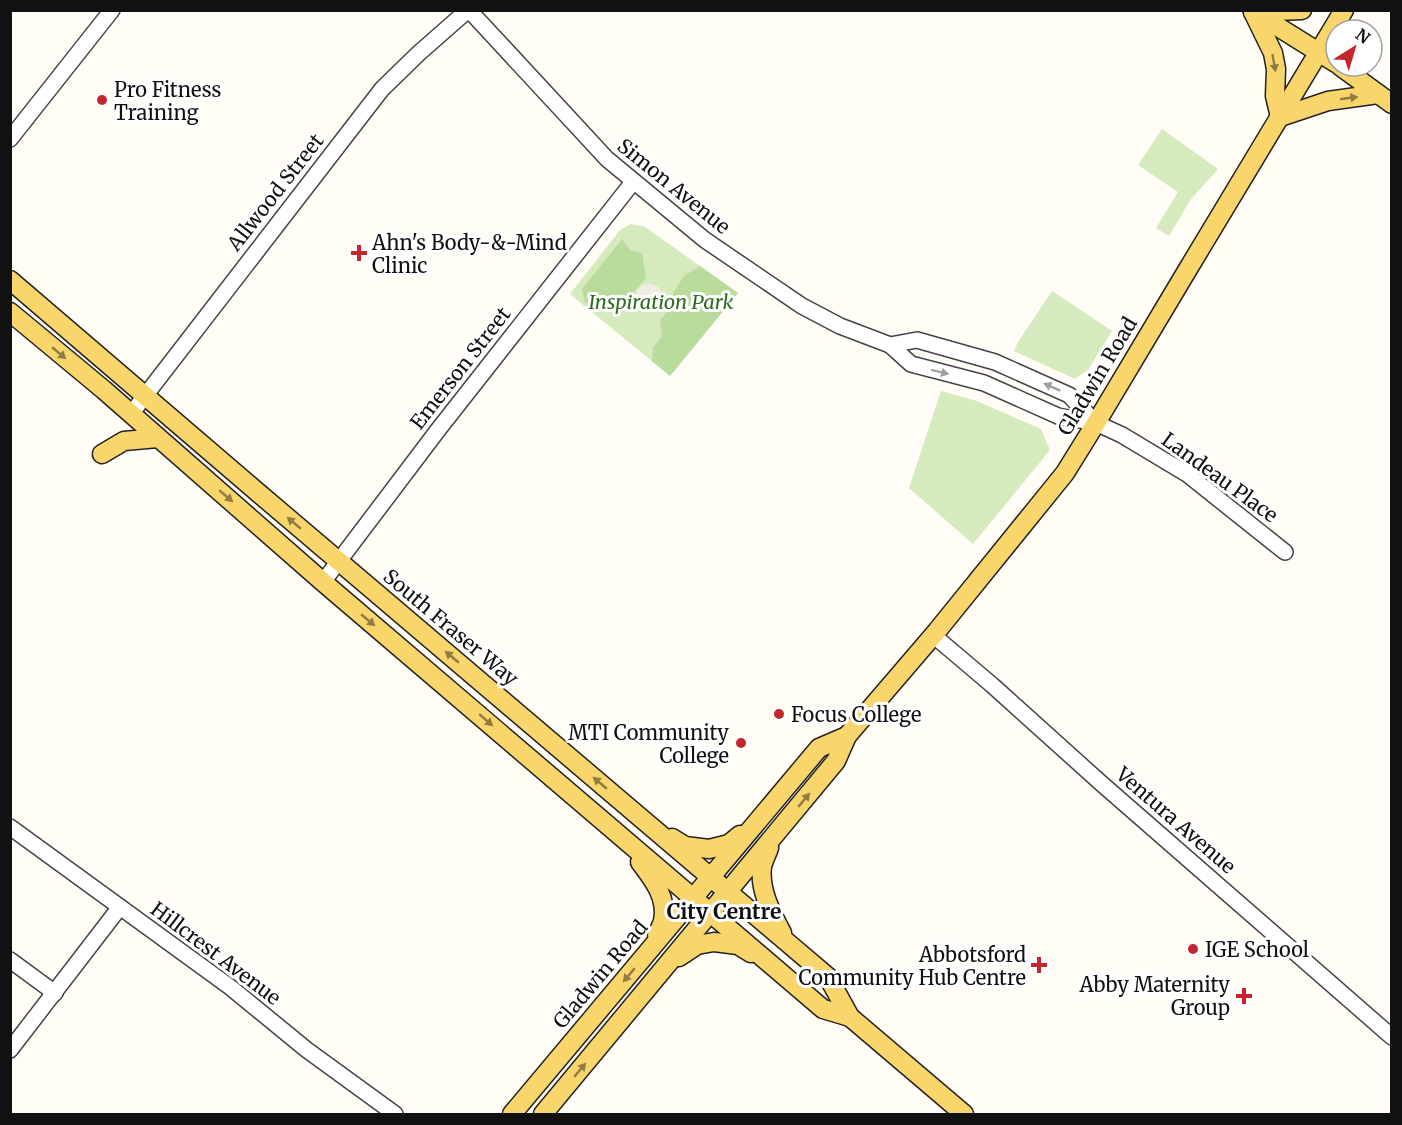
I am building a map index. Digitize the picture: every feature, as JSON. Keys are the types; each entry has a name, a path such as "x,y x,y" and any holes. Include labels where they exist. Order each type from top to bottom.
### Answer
{"main road":[{"path":"1252,11 1302,10"},
{"name":"Gladwin Road","path":"543,1114 836,761 847,736 933,635 1065,472 1344,10"},
{"path":"1252,11 1324,55"},
{"path":"1252,11 1273,53 1276,69 1275,96 1280,117 1328,101 1385,99"},
{"path":"1356,78 1385,99"},
{"name":"South Fraser Way","path":"10,280 828,977 850,1017 964,1114"},
{"name":"South Fraser Way","path":"10,312 823,1009 850,1017"},
{"path":"131,414 102,454 124,441 158,438"},
{"name":"Gladwin Road","path":"512,1114 819,748 847,736"},
{"path":"645,821 685,846 709,849 729,844 760,818"},
{"path":"619,835 657,884 663,902 663,920 653,946"},
{"path":"772,838 762,867 763,888 787,942"},
{"path":"669,963 696,945 714,942 738,945 771,964"}],"street":[{"path":"10,139 112,10"},
{"name":"Simon Avenue","path":"469,10 586,139 607,159 705,240 802,306 840,326 890,345 911,364 984,383 1058,416 1096,423"},
{"name":"Allwood Street","path":"131,414 382,89 469,10"},
{"name":"Emerson Street","path":"324,582 421,452 633,182"},
{"name":"Simon Avenue","path":"890,345 917,340 995,362 1069,395 1096,423"},
{"name":"Landeau Place","path":"1096,423 1122,435 1187,474 1285,552"},
{"name":"Ventura Avenue","path":"933,635 1392,1037"},
{"name":"Hillcrest Avenue","path":"10,827 230,987 307,1050 395,1114"},
{"path":"10,1050 120,907"},
{"path":"10,960 55,993"}],"green space":[{"path":"1162,129 1218,169 1191,199 1169,236 1156,228 1178,192 1138,165"},
{"name":"Inspiration Park","path":"631,224 645,227 738,293 670,376 570,294 620,230"},
{"path":"622,239 630,250 642,253 646,278 625,297 605,297 599,305 585,303 582,289"},
{"path":"700,266 738,293 670,376 652,361 653,348 662,336 660,321 671,306 673,293 684,276"},
{"path":"1052,291 1112,331 1088,370 1075,379 1014,351"},
{"path":"941,391 977,401 1041,429 1050,450 973,544 909,488"}],"shaded area":[{"path":"649,284 659,288 663,298 659,308 649,312 639,308 635,298 639,288"}],"place":[{"name":"Pro Fitness Training","path":"102,100"},
{"name":"Ahn's Body-&-Mind Clinic","path":"359,253"},
{"name":"Focus College","path":"779,714"},
{"name":"MTI Community College","path":"741,743"},
{"name":"IGE School","path":"1193,949"},
{"name":"Abbotsford Community Hub Centre","path":"1039,965"},
{"name":"Abby Maternity Group","path":"1244,996"}],"district":[{"name":"City Centre","path":"724,911"}]}
